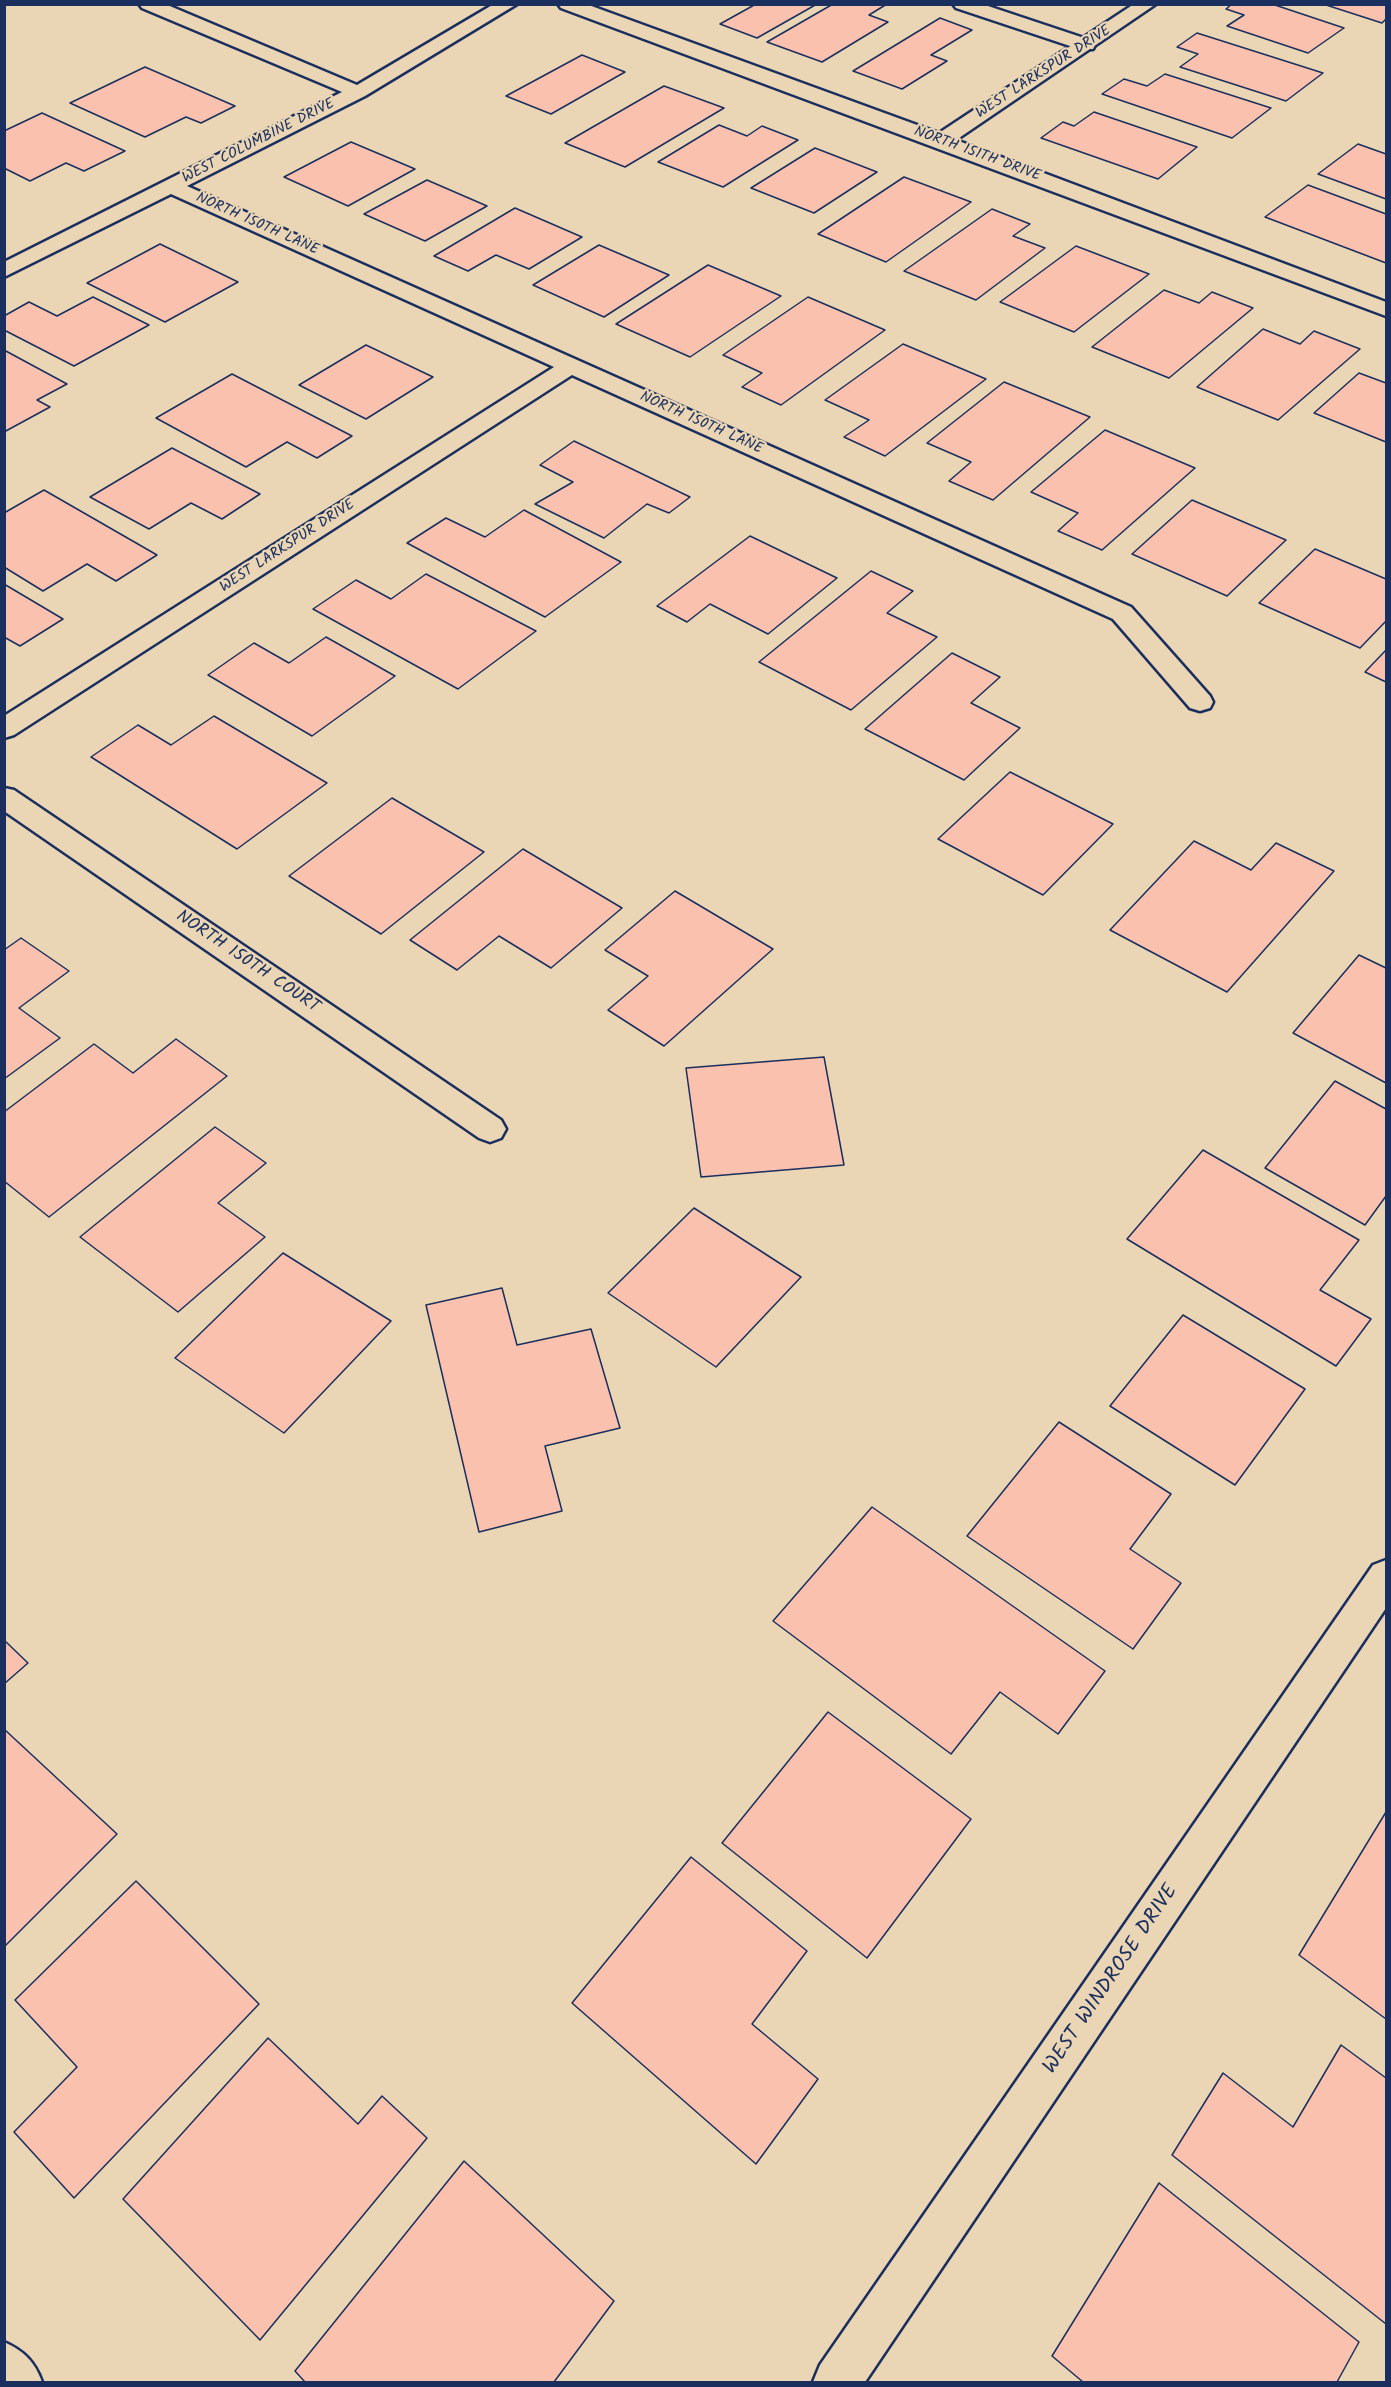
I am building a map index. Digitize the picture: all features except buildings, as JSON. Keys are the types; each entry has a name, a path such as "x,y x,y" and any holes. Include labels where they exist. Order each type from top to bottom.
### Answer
{"street":[{"path":"148,4 358,92"},
{"name":"WEST COLUMBINE DRIVE","path":"4,271 358,92 508,4"},
{"name":"NORTH 151TH DRIVE","path":"567,4 941,141 1386,309"},
{"path":"962,4 1086,45"},
{"name":"WEST LARKSPUR DRIVE","path":"941,141 1147,4"},
{"name":"NORTH 150TH LANE","path":"172,187 1122,613 1200,702"},
{"name":"WEST LARKSPUR DRIVE","path":"4,729 572,366"},
{"name":"NORTH 150TH COURT","path":"4,797 490,1129"},
{"name":"WEST WINDROSE DRIVE","path":"837,2382 1386,1577"},
{"path":"4,2366 18,2382"}]}
